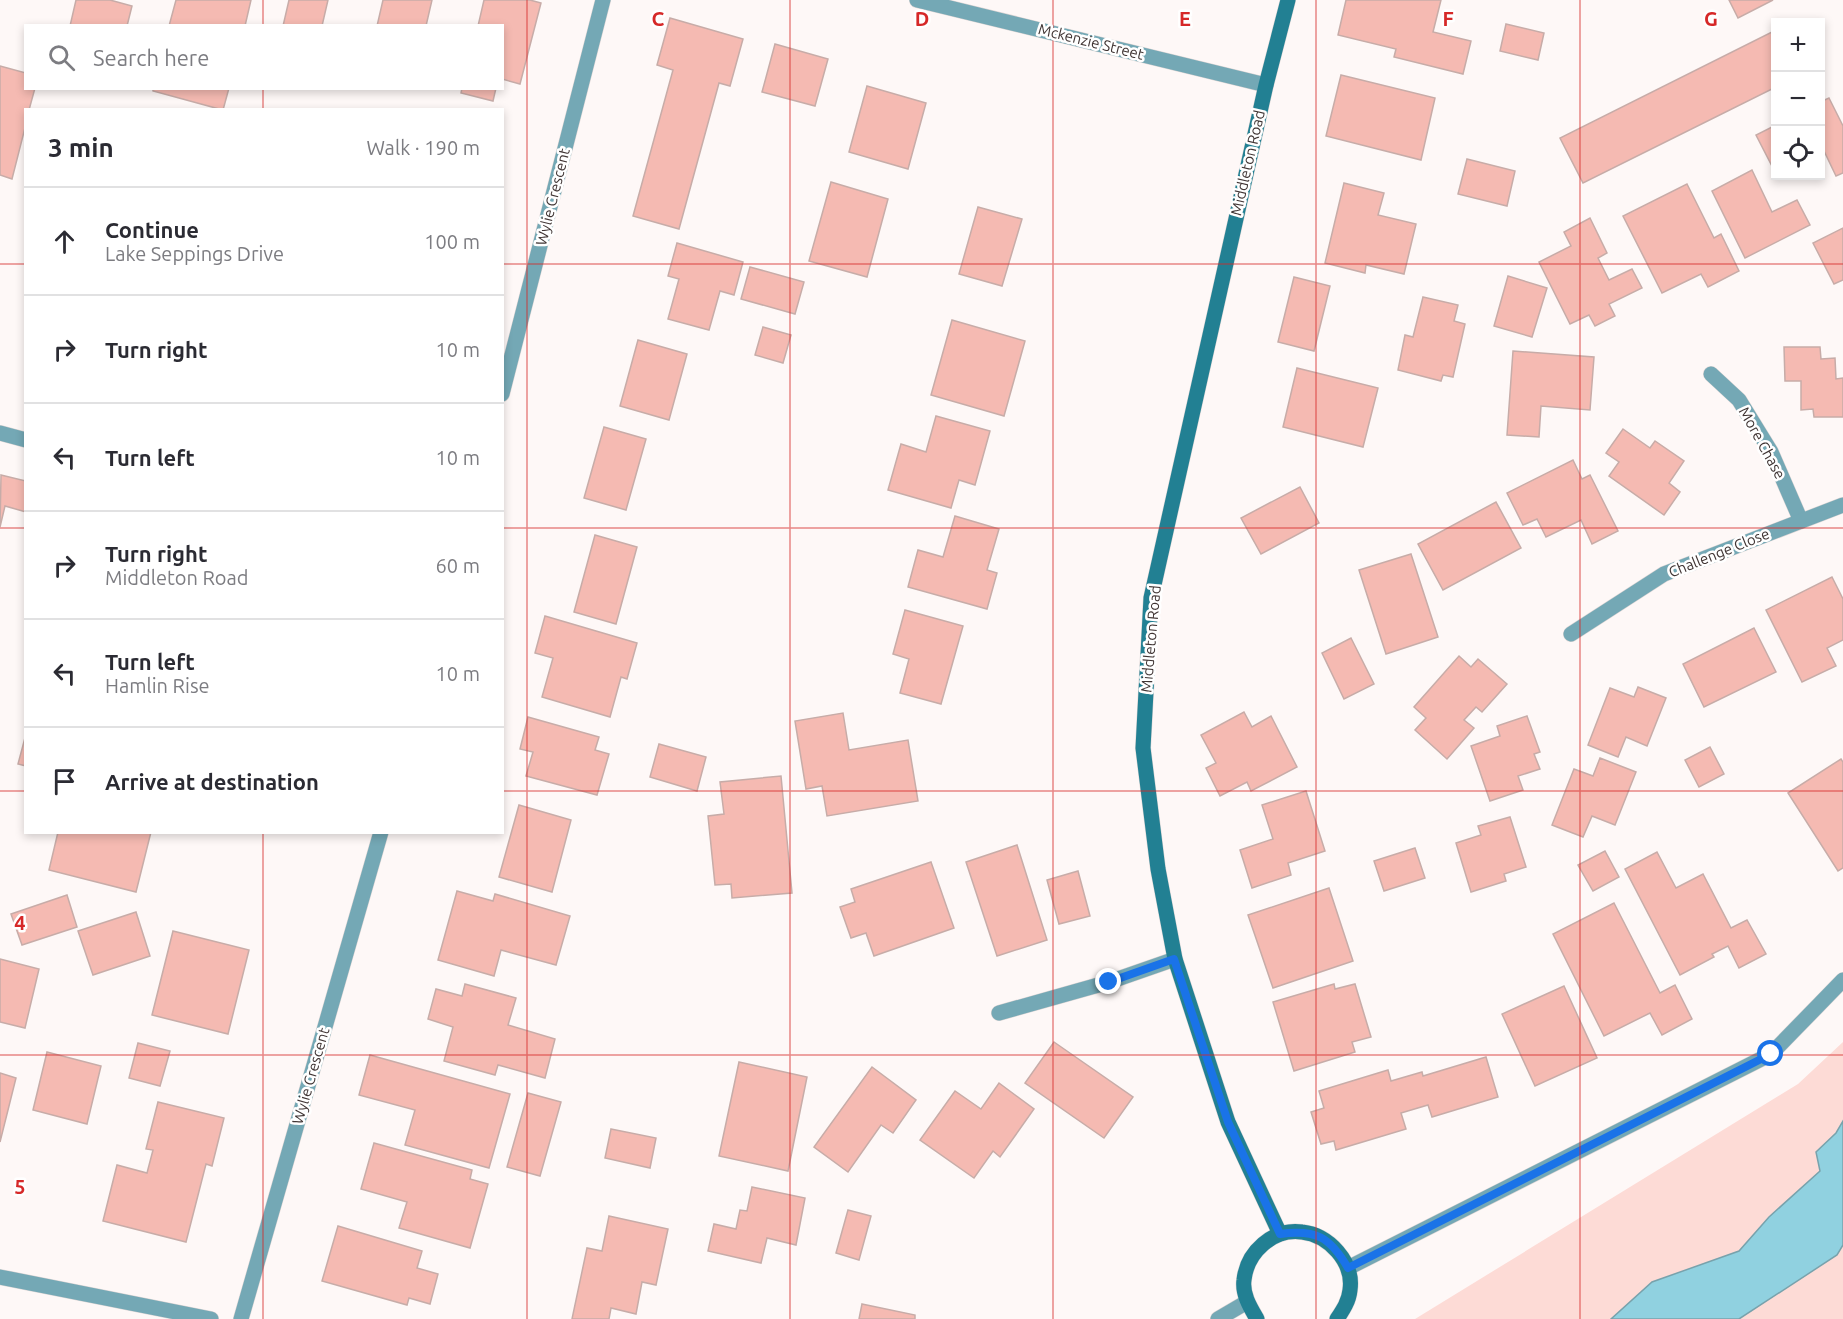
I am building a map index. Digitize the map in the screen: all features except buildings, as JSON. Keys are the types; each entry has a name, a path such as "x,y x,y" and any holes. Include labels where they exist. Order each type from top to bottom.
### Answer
{"main road":[{"name":"Middleton Road","path":"1280,1234 1228,1122 1174,959 1158,869 1143,748 1151,598 1266,84 1288,0"},
{"path":"1257,1319 1247,1302 1244,1281 1249,1261 1262,1244 1280,1234 1301,1231 1321,1237 1338,1250 1348,1268 1351,1288 1345,1308 1337,1319"}],"street":[{"name":"Wylie Crescent","path":"504,386 603,0"},
{"name":"Mckenzie Street","path":"917,0 1266,84"},
{"name":"More Chase","path":"1711,374 1739,400 1771,452 1801,521"},
{"path":"0,434 24,440"},
{"name":"Challenge Close","path":"1571,634 1664,574 1843,505"},
{"name":"Wylie Crescent","path":"241,1319 380,834"},
{"path":"999,1013 1109,982 1174,959"},
{"path":"1348,1268 1771,1054 1843,980"},
{"path":"0,1277 211,1319"},
{"path":"1218,1319 1247,1302"}],"shaded area":[{"path":"1843,1042 1843,1319 1415,1319 1798,1084"}],"water":[{"path":"1843,1121 1843,1245 1837,1255 1739,1319 1611,1319 1652,1282 1739,1251 1769,1217 1820,1171 1816,1152 1836,1133"}],"route":[{"path":"1109,982 1174,959 1228,1122 1280,1234 1301,1231 1321,1237 1338,1250 1348,1268 1771,1054"}]}
